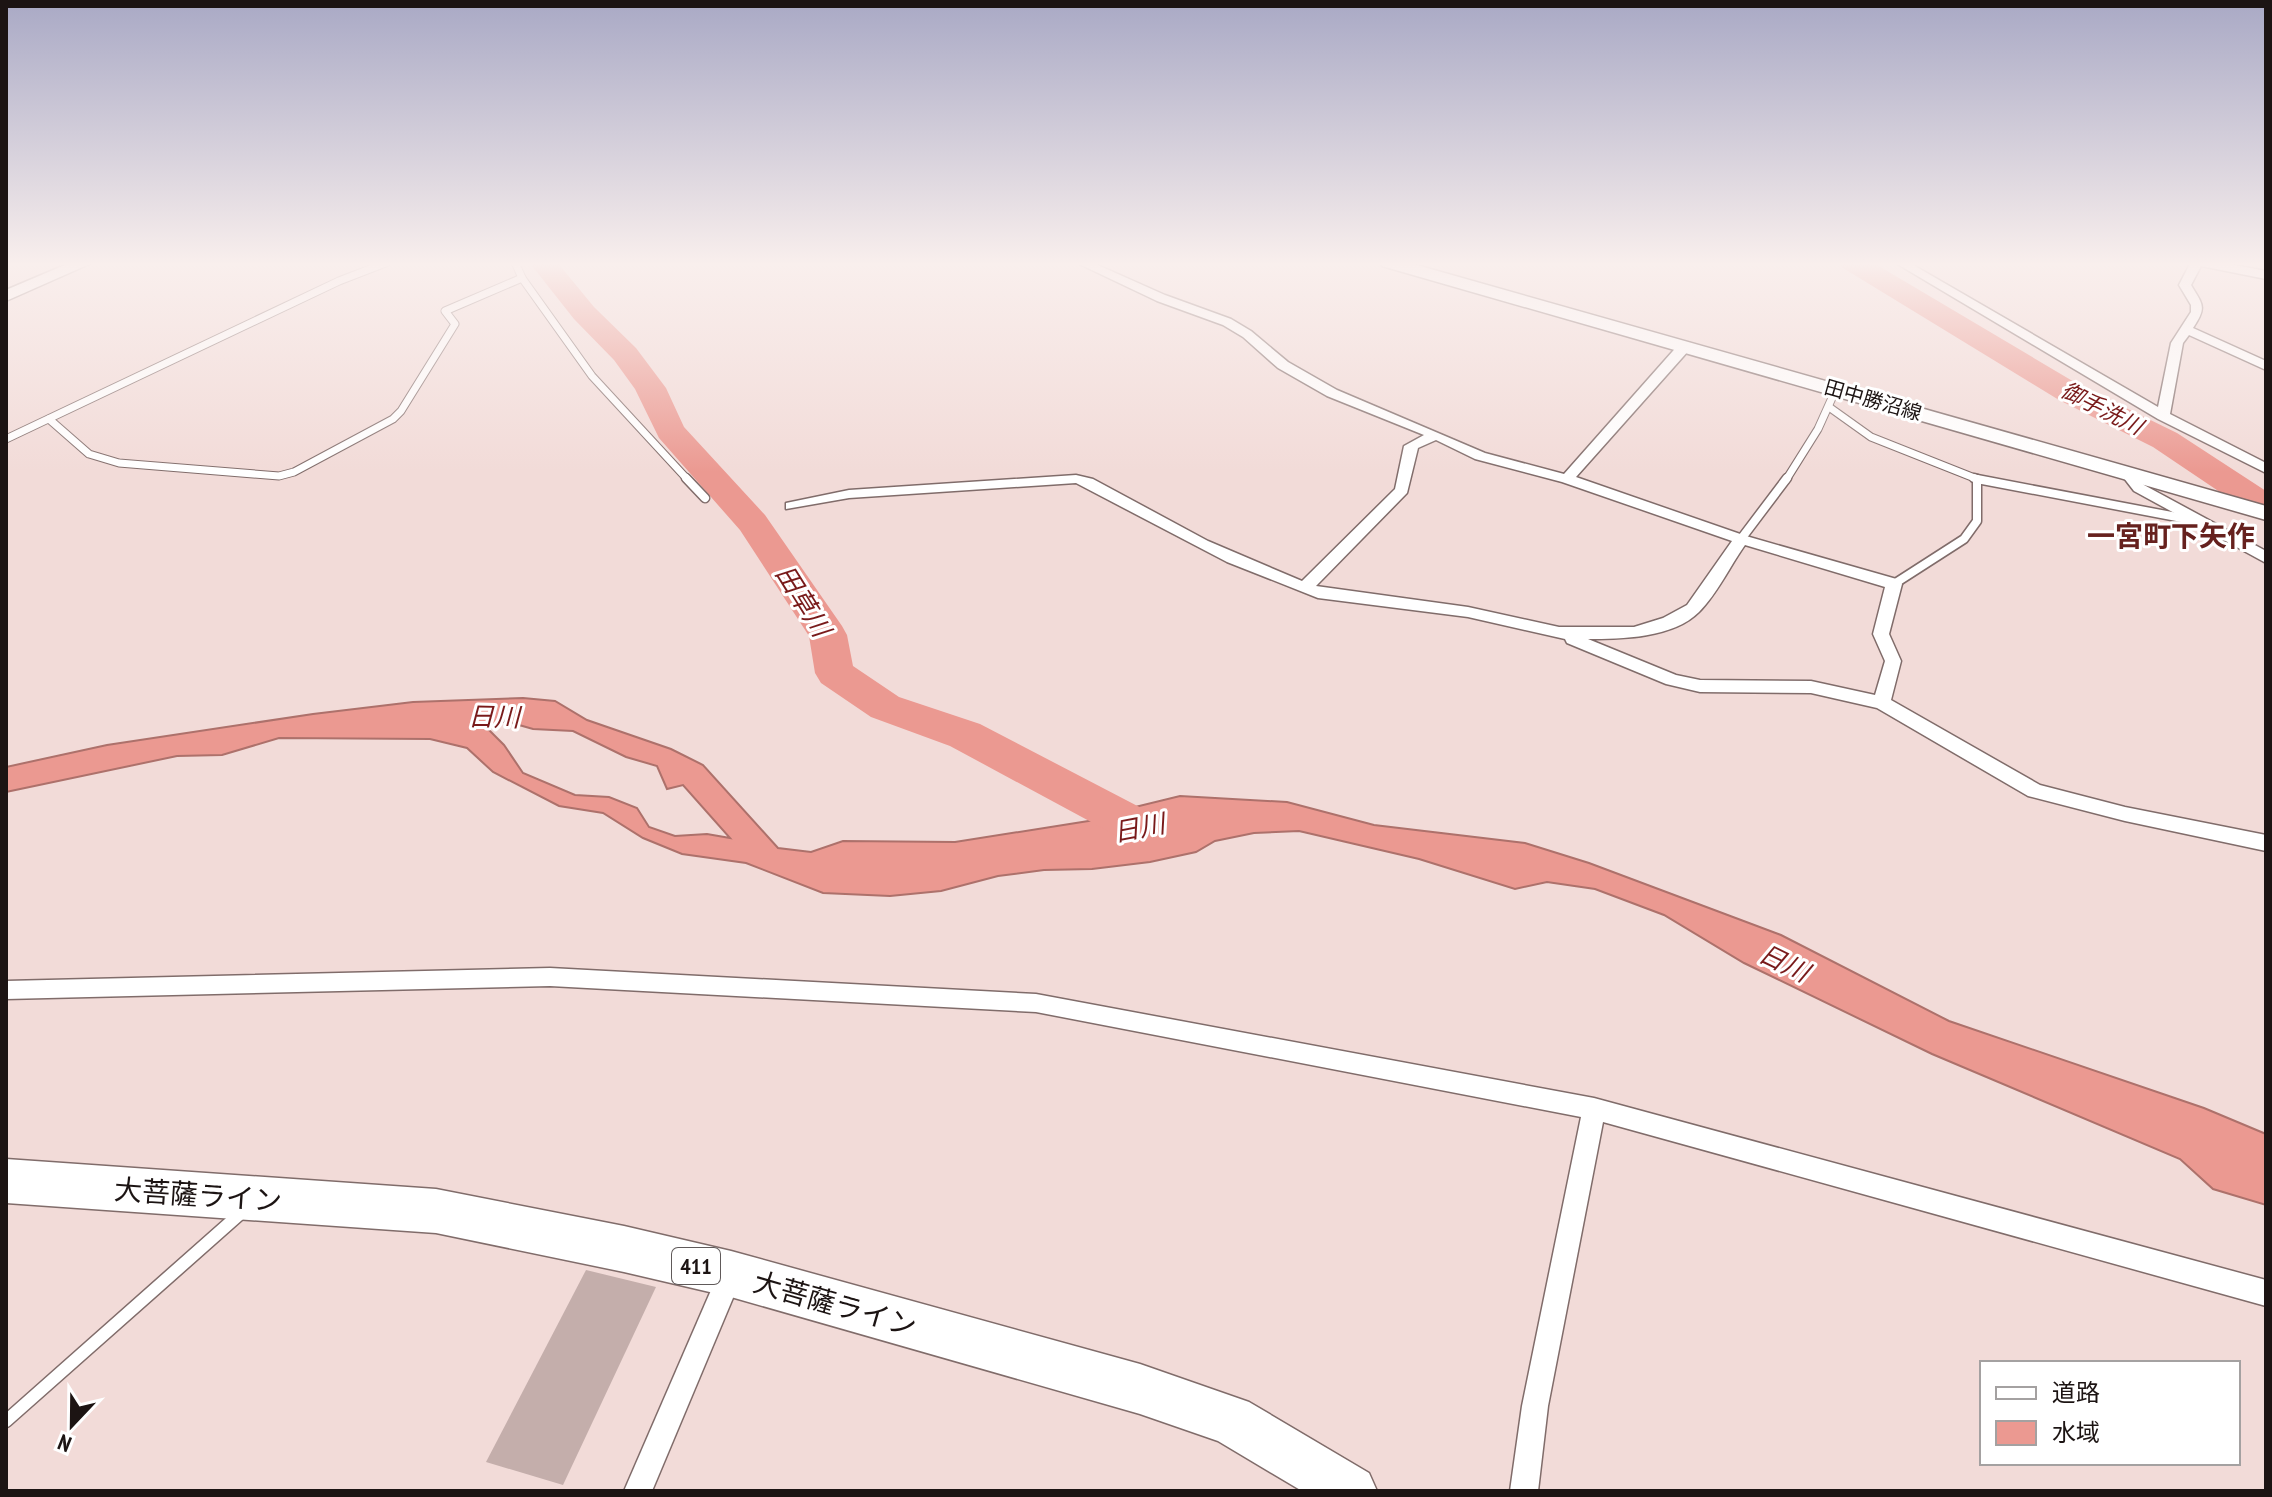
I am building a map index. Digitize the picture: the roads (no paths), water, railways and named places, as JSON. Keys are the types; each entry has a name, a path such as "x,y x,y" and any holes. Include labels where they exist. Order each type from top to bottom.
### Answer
{"highway":[{"name":"大菩薩ライン","path":"6,1181 436,1211 731,1274 1140,1389 1231,1420 1351,1491"}],"main road":[{"name":"田中勝沼線","path":"1635,332 1685,346 1832,398 2127,473 2266,513"}],"street":[{"path":"1243,332 1283,365 1332,393 1480,456 1567,479 1741,539 1894,584 1881,634 1893,661 1882,703"},
{"path":"2019,332 2163,416 2266,469"},
{"path":"2163,416 2177,343 2184,332"},
{"path":"2192,332 2266,366"},
{"path":"1567,479 1685,346"},
{"path":"1305,588 1402,490 1411,446 1436,435"},
{"path":"2127,473 2139,488 2266,558"},
{"path":"791,506 849,494 1076,479 1088,482 1203,547 1324,594 1468,612 1559,633 1672,680 1700,686 1811,687 1882,703 2035,791 2125,814 2266,843"},
{"path":"1559,633 1635,633 1669,622 1693,609 1741,539"},
{"path":"6,990 550,977 1036,1003 1594,1109 2266,1293"},
{"path":"1524,1491 1535,1406 1594,1109"},
{"path":"638,1491 731,1274"}],"lane":[{"path":"6,439 232,332"},
{"path":"49,419 89,454 119,463 279,476 294,472 393,419 450,332"},
{"path":"560,332 592,376 705,498"},
{"path":"1741,539 1790,475 1832,398 1871,437 1977,479 2200,522"},
{"path":"1894,584 1964,539 1977,521 1977,479"},
{"path":"6,1421 256,1199"}],"water":[{"name":"日川","path":"523,698 555,701 587,720 671,749 703,765 778,848 811,852 843,841 955,842 1101,819 1084,798 1127,809 1180,796 1287,802 1374,825 1525,843 1589,863 1781,935 1949,1021 2204,1108 2266,1134 2266,1205 2213,1189 2180,1159 1932,1054 1744,963 1664,915 1595,889 1547,882 1515,889 1419,859 1299,831 1254,833 1215,841 1196,852 1150,862 998,876 941,891 890,896 823,893 746,863 682,854 643,838 603,813 559,806 493,772 467,748 430,739 279,738 222,755 177,756 6,792 6,767 107,745 413,702","holes":["505,721 533,729 573,731 626,757 657,766 667,789 683,785 730,838 707,834 675,836 649,827 637,808 609,797 575,795 523,773 504,745 488,729"]}],"waterway":[{"name":"田草川","path":"603,332 625,354 650,388 670,431 753,523 828,635 835,673 885,707 965,735 1133,824"},
{"name":"御手洗川","path":"1969,332 2070,393 2165,440 2266,507"}],"district":[{"name":"一宮町下矢作","path":"2171,536"}]}
